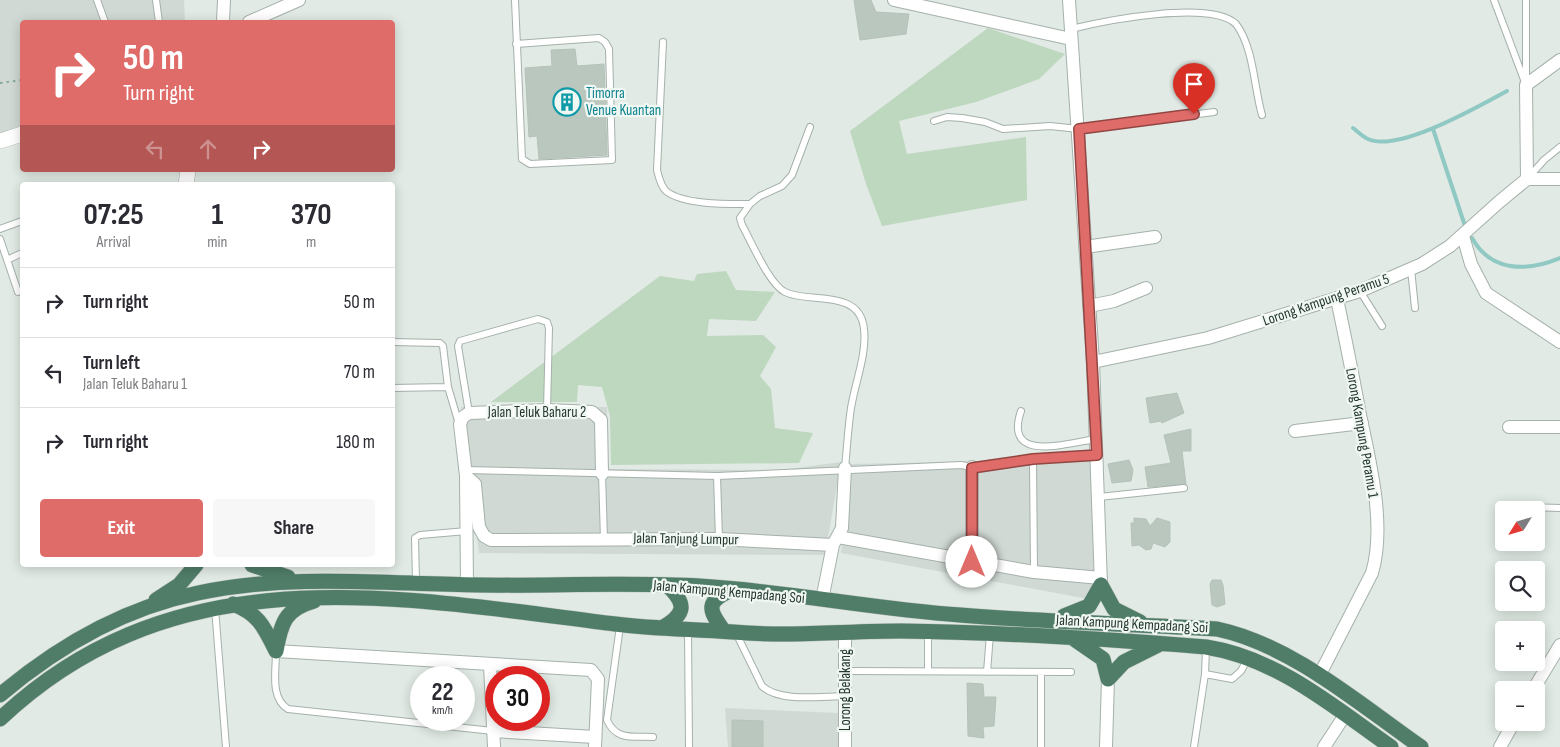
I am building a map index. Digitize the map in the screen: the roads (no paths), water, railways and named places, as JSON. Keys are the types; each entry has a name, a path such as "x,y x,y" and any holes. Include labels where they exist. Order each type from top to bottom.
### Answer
{"highway":[{"path":"145,608 179,585 194,567"},
{"path":"257,567 299,580"},
{"name":"Jalan Kampung Kempadang Soi","path":"3,691 43,661 80,637 145,608 196,593 299,580 467,585 667,585 733,589 959,615 1217,629 1235,633 1264,644 1319,676 1421,747"},
{"path":"1050,620 1083,611 1089,606 1101,582"},
{"path":"1101,582 1114,609 1145,624"},
{"path":"662,628 678,618 682,607 678,597 667,585"},
{"path":"730,632 713,616 711,607 714,599 733,589"},
{"name":"Jalan Kampung Kempadang Soi","path":"0,719 60,671 102,646 149,626 232,604 326,598 462,604 620,624 688,630 990,634 1206,647 1249,658 1283,674 1391,747"},
{"path":"276,650 280,628 288,614 299,605 326,598"},
{"path":"232,604 253,614 264,628 276,650"},
{"path":"1072,638 1102,658 1108,679"},
{"path":"1108,679 1124,662 1161,643"}],"street":[{"path":"223,20 224,0"},
{"path":"254,20 299,0"},
{"path":"894,0 1071,34"},
{"path":"1069,0 1093,362 1100,497 1101,582"},
{"path":"1560,60 1526,85 1527,179 1560,178"},
{"path":"0,141 20,135"},
{"name":"Lorong Kampung Peramu 5","path":"1093,362 1208,338 1360,291 1437,255 1463,236 1498,202 1527,179"},
{"path":"1463,236 1471,264 1486,293 1560,342"},
{"path":"1086,247 1155,237"},
{"path":"1089,306 1114,301 1146,288"},
{"name":"Lorong Kampung Peramu 1","path":"1319,676 1372,573 1376,561 1372,474 1338,299"},
{"name":"Jalan Teluk Baharu 2","path":"469,412 547,410 592,412 601,420 602,474"},
{"path":"467,585 466,473 460,424 463,417 469,412"},
{"path":"1295,430 1362,423"},
{"path":"1509,427 1560,427"},
{"path":"822,600 835,541 842,528 845,468"},
{"path":"972,468 972,562"},
{"name":"Jalan Tanjung Lumpur","path":"466,473 474,484 479,527 484,536 500,542 719,538 835,541 1101,582"},
{"name":"Lorong Belakang","path":"845,632 845,747"},
{"path":"1539,681 1560,645"},
{"path":"276,650 590,670 598,679 595,742 493,731 494,747"},
{"path":"1106,747 1108,679"},
{"path":"1324,747 1345,715"},
{"path":"1500,747 1509,731"}],"lane":[{"path":"97,0 105,20"},
{"path":"156,0 159,20"},
{"path":"515,0 516,44 522,159 525,163 530,164 612,160 609,49 606,42 599,38 516,44"},
{"path":"1494,0 1526,85"},
{"path":"1526,0 1526,85"},
{"path":"1071,34 1134,14 1196,7 1214,10 1236,24 1253,64 1257,99 1262,115"},
{"path":"663,42 657,170 660,183 666,191 676,196 709,203 750,204"},
{"path":"934,121 947,117 985,122 1003,128 1050,126 1079,129 1214,112"},
{"path":"810,126 792,176 782,186 760,196 750,204 740,218 742,225 776,285 785,292 845,302 854,308 862,322 864,328 863,347 851,408 845,468"},
{"path":"1527,179 1544,160 1560,147"},
{"path":"0,229 20,222"},
{"path":"0,238 18,292"},
{"path":"7,260 20,254"},
{"path":"1411,268 1415,308"},
{"path":"1360,291 1382,326"},
{"path":"469,412 458,346 460,341 538,318 547,322 549,328 547,410"},
{"path":"395,342 440,343 444,350 448,387 460,424"},
{"path":"395,388 448,387"},
{"path":"1021,411 1017,431 1019,438 1025,444 1033,447 1096,439"},
{"path":"466,473 716,476 845,468 961,465 972,468 1033,459 1097,455"},
{"path":"1033,459 1034,572"},
{"path":"602,474 604,539"},
{"path":"716,476 719,538"},
{"path":"1100,497 1184,488"},
{"path":"1545,508 1560,508"},
{"path":"416,584 415,538 420,535 467,531"},
{"path":"215,607 226,747"},
{"path":"620,624 607,720 611,730 619,735 654,737"},
{"path":"688,630 689,747"},
{"path":"730,632 762,686 768,692 782,696 846,696"},
{"path":"928,632 928,671"},
{"path":"987,672 990,634"},
{"path":"1194,747 1205,674 1206,647"},
{"path":"276,650 277,696 280,704 288,709 485,730"},
{"path":"1205,674 1232,678 1241,671 1249,658"},
{"path":"846,671 1071,672"},
{"path":"1041,672 1041,747"}],"waterway":[{"path":"1353,128 1368,139 1381,142 1398,140 1438,126 1507,91"},
{"path":"1433,129 1465,226"},
{"path":"1472,238 1489,257 1499,263 1510,266 1535,266 1560,258"}],"place":[{"name":"Timorra Venue Kuantan","path":"567,102"}]}
